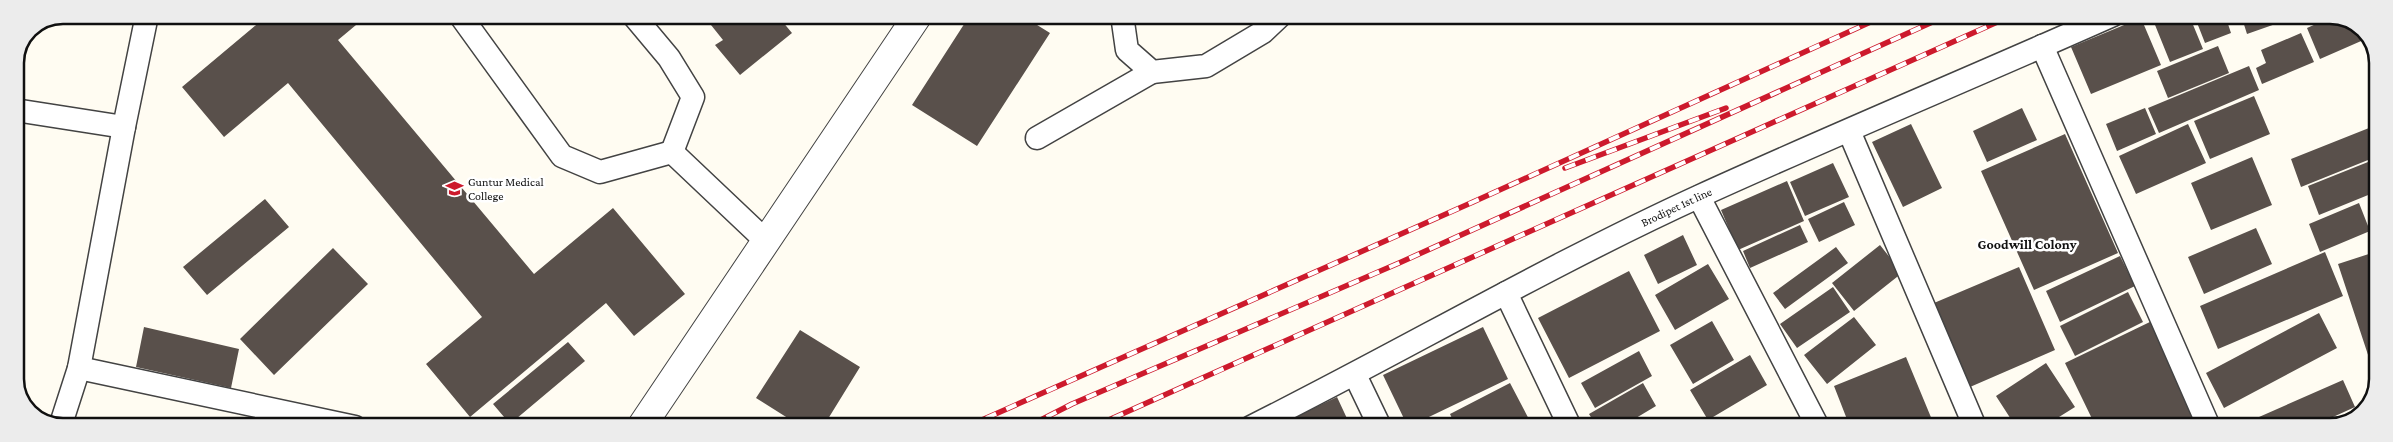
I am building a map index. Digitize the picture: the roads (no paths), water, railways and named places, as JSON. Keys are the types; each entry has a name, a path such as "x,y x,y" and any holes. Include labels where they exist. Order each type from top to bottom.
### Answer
{"street":[{"path":"63,418 79,368 145,24"},
{"path":"467,24 562,156 600,172 672,152"},
{"path":"640,24 669,58 693,97 672,152"},
{"path":"647,418 912,24"},
{"path":"1123,24 1127,50 1152,72"},
{"path":"1037,138 1152,72 1206,66 1263,32 1271,24"},
{"name":"Brodipet 1st line","path":"1269,418 1355,375 1506,293 1698,197 2092,24"},
{"path":"2042,46 2205,418"},
{"path":"24,111 124,127"},
{"path":"1850,131 1971,418"},
{"path":"672,152 766,241"},
{"path":"1698,197 1813,418"},
{"path":"1506,293 1566,418"},
{"path":"79,368 313,418"},
{"path":"1355,375 1376,418"}],"railway":[{"path":"986,418 1473,202 1866,24"},
{"path":"1045,418 1072,404 1399,263 1928,24"},
{"path":"1113,418 1993,24"},
{"path":"1565,168 1726,108"}],"place":[{"name":"Guntur Medical College","path":"454,189"}],"district":[{"name":"Goodwill Colony","path":"2027,244"}]}
